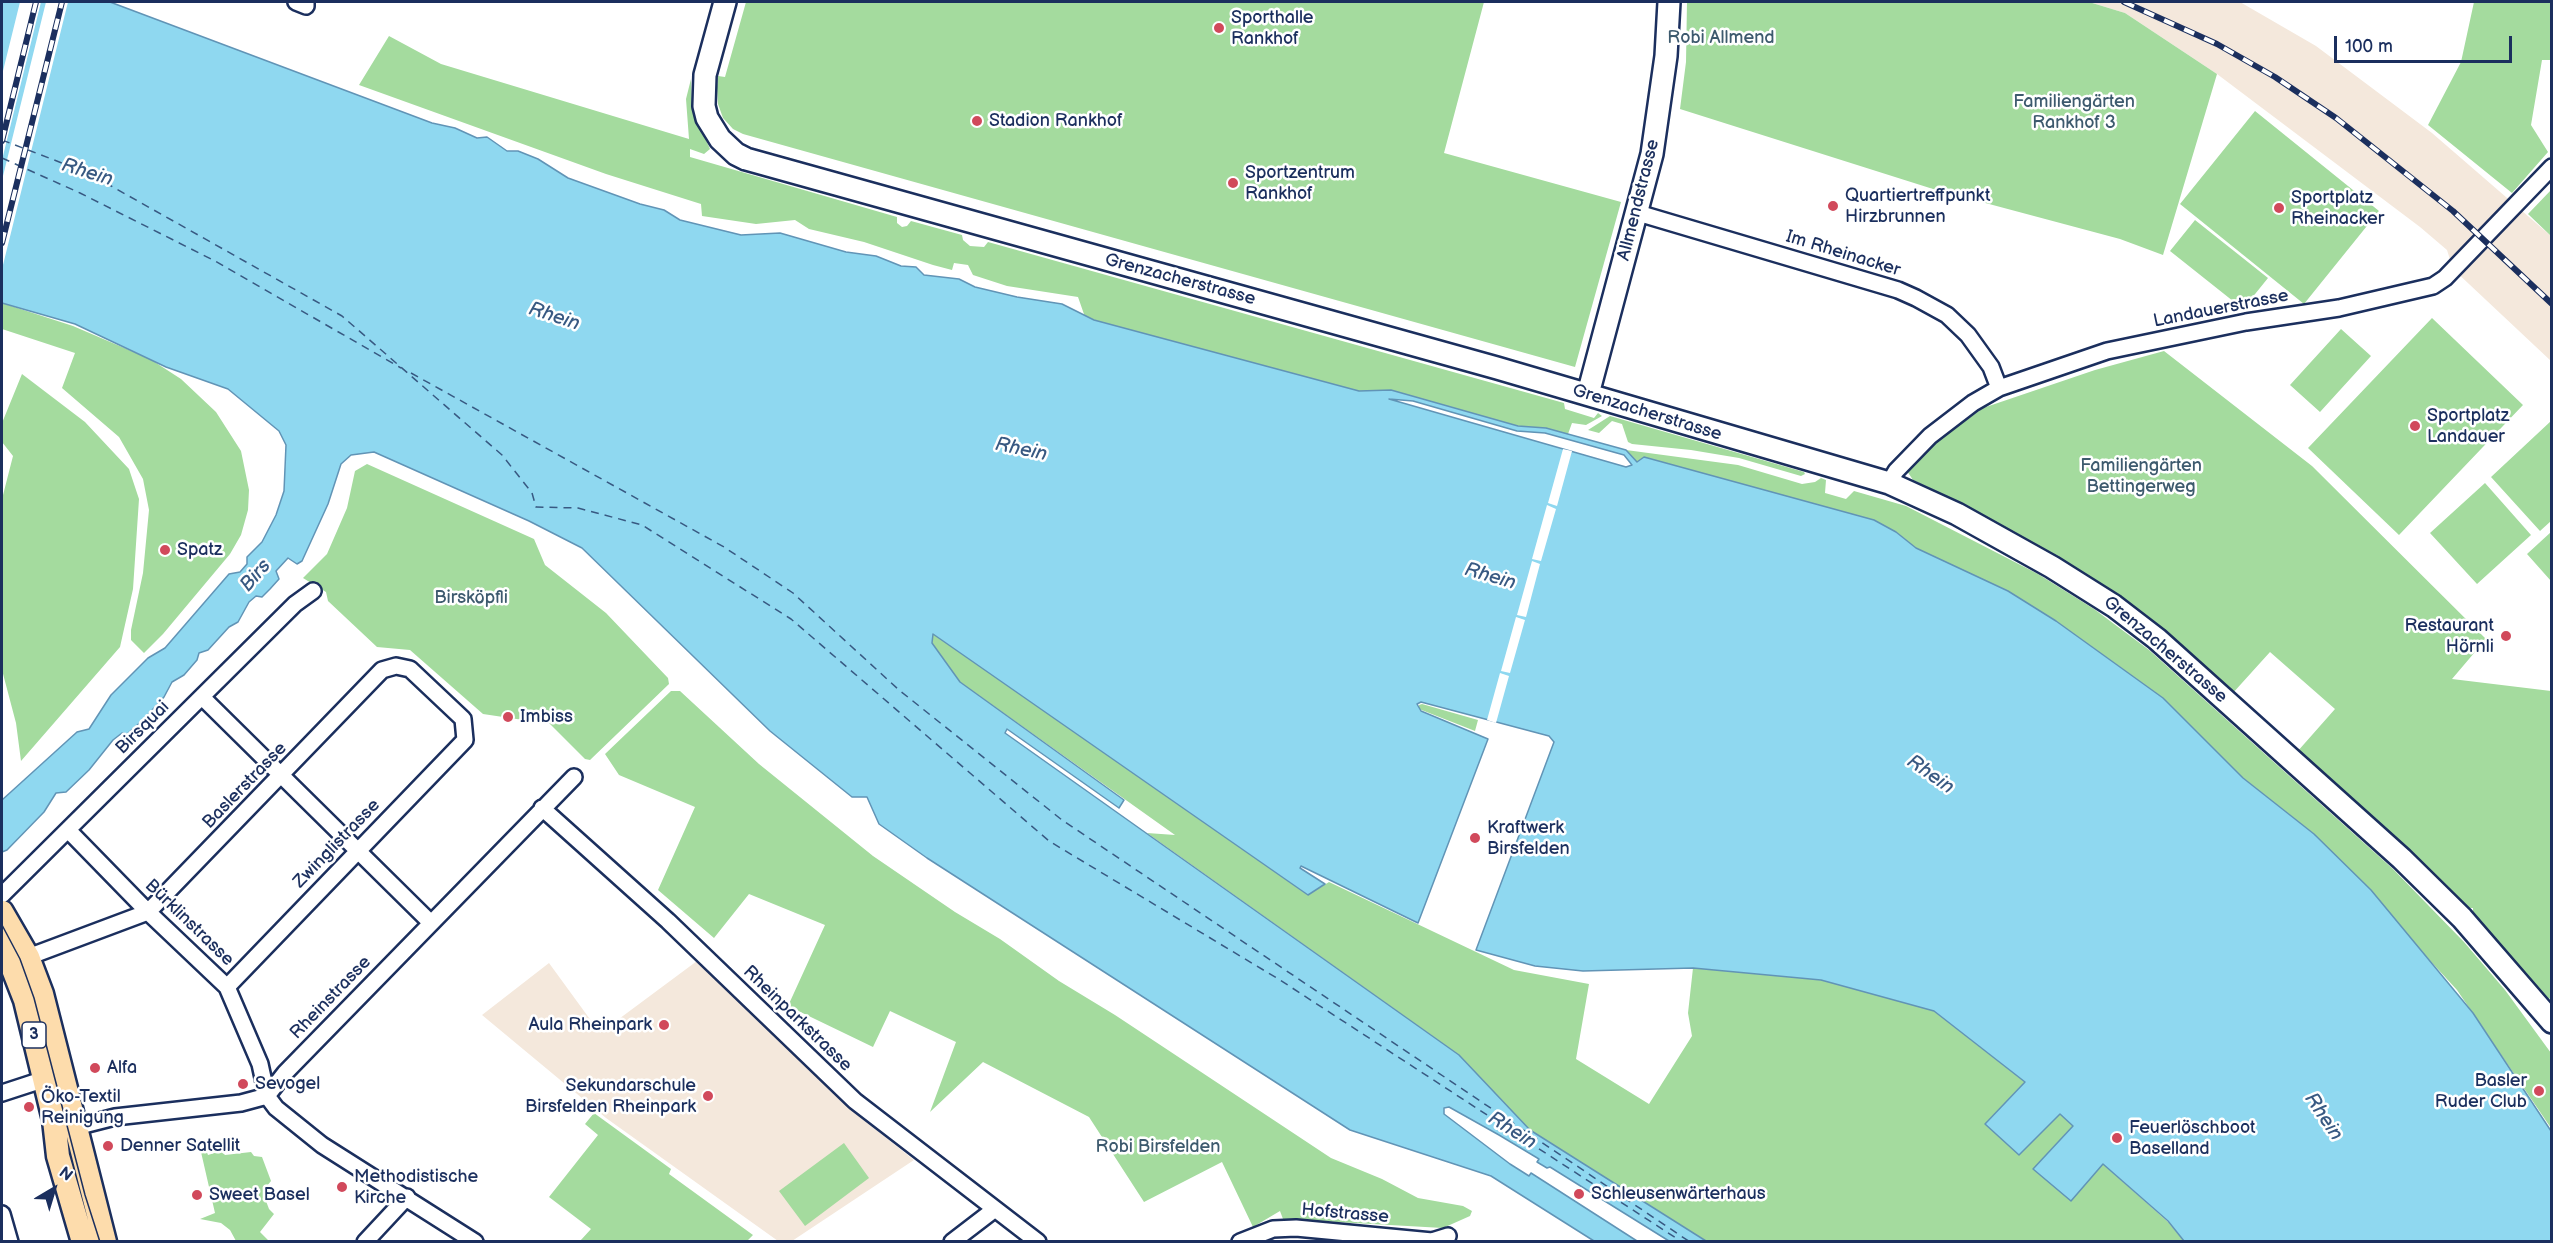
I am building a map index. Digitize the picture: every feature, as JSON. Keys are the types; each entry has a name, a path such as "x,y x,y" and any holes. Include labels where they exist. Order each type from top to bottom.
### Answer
{"main road":[{"name":"Grenzacherstrasse","path":"725,2 705,75 704,106 707,118 720,139 736,154 746,159 1588,394 1889,483 1957,514 2052,567 2141,626 2402,859 2462,918 2552,1022"},
{"name":"Allmendstrasse","path":"1588,394 1638,213 1660,110 1669,2"},
{"name":"3","path":"2,912 28,957 47,1014 66,1130 58,1156 83,1242"},
{"name":"3","path":"2,941 25,1000 45,1079 66,1130 105,1242"}],"street":[{"path":"296,2 306,6 306,2"},
{"name":"Landauerstrasse","path":"1889,483 1892,476 1930,436 1973,403 1999,388 2108,351 2246,322 2339,308 2433,286 2445,278 2552,167"},
{"name":"Im Rheinacker","path":"1638,213 1898,290 1916,298 1947,315 1968,335 1991,367 1999,388"},
{"name":"Birsquai","path":"2,895 295,604 314,591"},
{"name":"Baslerstrasse","path":"28,957 148,912 382,670 403,666 410,669 463,719 465,724"},
{"path":"202,698 431,923"},
{"name":"Zwinglistrasse","path":"227,987 465,740 465,724"},
{"name":"Rheinstrasse","path":"267,1096 574,777"},
{"name":"Rheinparkstrasse","path":"542,808 668,921 855,1101 1038,1242"},
{"name":"Bürklinstrasse","path":"69,830 148,912 227,987 260,1064 267,1096"},
{"path":"2,1093 45,1079"},
{"path":"66,1130 115,1117 241,1103 267,1096 293,1124 322,1146 407,1197 475,1242"},
{"path":"365,1242 407,1197"},
{"path":"952,1242 995,1209"},
{"path":"2,1214 10,1242"},
{"name":"Hofstrasse","path":"1240,1242 1273,1229 1296,1228 1432,1241 1448,1236"}],"shaded area":[{"path":"2089,2 2240,2 2316,46 2432,133 2551,236 2551,361 2453,269 2447,250 2420,227 2217,74 2125,13"},
{"name":"Sekundarschule Birsfelden Rheinpark","path":"697,961 851,1110 914,1160 792,1241 778,1241 606,1118 482,1015 549,963 600,1033"}],"green space":[{"name":"Sportzentrum Rankhof","path":"746,2 1484,2 1444,153 1621,202 1575,367 743,134 733,129 723,118 718,104 717,87 718,76 725,77"},
{"name":"Familiengärten Rankhof 3","path":"1687,2 2089,2 2125,13 2217,74 2163,255 2120,239 1933,189 1680,109 1686,62"},
{"path":"2474,2 2551,2 2551,60 2542,60 2531,125 2548,152 2512,193 2428,125 2461,62"},
{"path":"389,36 441,64 689,139 686,99 691,79 692,109 710,149 704,154 690,149 690,157 897,217 897,223 902,227 907,226 911,221 962,235 963,240 970,246 984,247 988,242 1564,403 1565,409 1594,418 1598,413 1602,416 1586,425 1572,423 1568,434 1546,428 1518,426 1391,390 1359,391 1094,320 1085,317 1078,297 1007,286 973,275 968,265 954,263 952,270 864,242 809,229 795,220 756,224 702,216 701,204 606,174 359,85"},
{"name":"Sportplatz Rheinacker","path":"2255,111 2379,211 2304,304 2180,204"},
{"path":"2551,190 2551,236 2528,214"},
{"path":"2195,220 2268,278 2243,309 2170,251"},
{"path":"2,303 73,326 150,359 181,379 216,412 241,451 249,490 248,510 241,535 230,554 163,634 144,653 131,640 143,573 149,510 143,479 119,437 62,388 75,353 2,329"},
{"name":"Sportplatz Landauer","path":"2432,318 2523,405 2399,535 2308,448"},
{"path":"2341,329 2371,356 2320,412 2290,385"},
{"name":"Familiengärten Bettingerweg","path":"2164,351 2312,466 2486,639 2452,679 2551,691 2551,997 2548,1000 2473,916 2473,908 2465,908 2415,857 2297,752 2335,709 2270,652 2232,694 2152,620 2117,594 1953,499 1913,480 1907,471 1924,451 1983,408 2095,370"},
{"path":"22,374 85,422 129,469 139,499 133,589 120,647 21,761 16,723 2,670 2,499 13,456 2,442 2,423"},
{"path":"1610,416 1805,474 1801,476 1739,458 1632,444 1628,442 1622,424 1612,421 1599,433 1588,430"},
{"path":"2551,421 2551,521 2540,531 2491,477"},
{"path":"1626,450 1738,465 1802,484 1815,482 1821,478 1826,480 1825,493 1846,499 1854,491 1906,506 2038,574 2094,609 2149,650 2393,869 2464,942 2505,990 2551,1053 2551,1128 2457,990 2314,834 2243,778 2163,698 2056,621 1916,548 1896,532 1874,521 1644,457 1637,462"},
{"name":"Birsköpfli","path":"367,464 534,539 545,565 606,613 668,678 669,684 590,760 585,759 550,724 483,714 410,650 377,647 328,601 326,592 303,578 327,554 347,508 355,471"},
{"path":"2485,483 2531,535 2477,584 2430,533"},
{"path":"2551,532 2551,581 2527,554"},
{"path":"933,633 1308,895 1329,882 1514,970 1589,984 1576,1059 1649,1104 1692,1036 1688,1013 1693,968 1821,980 1934,1011 2025,1082 1985,1124 2060,1114 2073,1126 2034,1168 2103,1164 2168,1222 2184,1241 1706,1241 1530,1130 1459,1055 1147,833 1175,835 960,682 932,643"},
{"name":"Robi Birsfelden","path":"671,691 680,691 759,764 873,856 955,912 1000,939 1059,981 1115,1015 1331,1158 1382,1179 1418,1198 1463,1206 1472,1211 1470,1216 1443,1228 1283,1219 1280,1211 1253,1227 1222,1162 1144,1202 1089,1117 983,1062 930,1112 956,1042 890,1011 873,1047 788,1006 825,925 749,894 714,938 658,890 695,807 619,775 605,754"},
{"path":"1419,705 1478,720 1475,731 1419,709"},
{"path":"594,1113 671,1169 669,1174 753,1235 746,1242 580,1241 591,1229 549,1197 598,1135 585,1124"},
{"path":"844,1143 869,1178 805,1226 779,1191"},
{"path":"206,1150 208,1155 221,1151 225,1155 251,1152 254,1156 262,1157 271,1181 267,1186 269,1197 266,1201 274,1214 260,1232 269,1241 236,1241 230,1230 221,1223 200,1219 215,1213 201,1152"}],"water":[{"path":"2,2 110,2 432,123 455,128 477,138 487,137 507,151 518,151 538,159 568,178 640,204 664,210 680,220 741,235 780,233 846,252 876,256 901,266 916,267 924,275 959,279 975,287 1062,304 1094,320 1359,391 1391,390 1518,426 1546,428 1626,450 1637,462 1644,457 1874,520 1896,532 1916,548 2008,591 2056,621 2163,698 2243,778 2314,834 2371,890 2473,1013 2551,1131 2551,1241 2184,1241 2168,1221 2103,1164 2071,1201 2033,1169 2073,1126 2060,1114 2019,1155 1985,1124 2025,1082 1934,1011 1821,980 1693,968 1583,971 1535,966 1476,950 1554,742 1549,736 1421,702 1417,704 1421,711 1488,739 1418,923 1301,866 1300,868 1325,884 1308,895 933,634 932,643 960,682 1124,800 1119,808 1007,729 1005,733 1459,1055 1530,1130 1706,1241 1669,1241 1550,1167 1547,1168 1537,1162 1539,1159 1499,1135 1449,1107 1444,1108 1444,1114 1510,1164 1529,1176 1531,1173 1637,1241 1594,1241 1491,1176 1350,1130 927,858 879,824 867,797 852,797 770,731 582,548 529,521 374,452 351,455 341,464 328,504 302,561 297,564 288,558 276,571 279,579 262,597 256,596 249,602 238,622 229,627 208,650 199,653 197,660 184,675 172,682 164,697 143,720 127,734 122,733 113,740 89,770 66,792 56,793 44,812 7,850 2,852 2,800 77,732 89,729 111,695 148,658 165,648 229,574 240,572 247,564 247,557 262,542 276,515 284,491 286,445 279,431 228,389 166,367 75,324 2,303","holes":["1389,399 1413,401 1517,431 1545,433 1624,455 1632,465 1626,467"]}],"pier":[{"path":"20,2 41,2 2,160 2,75"},
{"path":"46,2 68,2 2,269 2,180"},
{"path":"1563,449 1572,451 1557,506 1548,503"},
{"path":"1547,505 1556,509 1541,561 1532,559"},
{"path":"1532,561 1540,564 1526,617 1517,615"},
{"path":"1516,617 1525,620 1510,673 1501,671"},
{"path":"1500,673 1509,676 1496,723 1487,720"}],"ferry route":[{"path":"2,140 88,173 342,316 502,455 532,493 536,507 578,508 642,525 791,619 1049,841 1280,980 1682,1242"},
{"path":"2,158 80,193 215,261 401,368"},
{"path":"411,373 724,547 793,593 899,690 1062,820 1690,1242"}],"tram line":[{"path":"2,925 20,959 34,998 85,1195 100,1242"}],"railway":[{"path":"2,141 36,2"},
{"path":"2,243 62,2"},
{"path":"2124,2 2217,44 2275,77 2336,118 2453,211 2552,304"}],"place":[{"name":"Sporthalle Rankhof","path":"1219,28"},
{"name":"Stadion Rankhof","path":"977,121"},
{"name":"Sportzentrum Rankhof","path":"1233,183"},
{"name":"Quartiertreffpunkt Hirzbrunnen","path":"1833,206"},
{"name":"Sportplatz Rheinacker","path":"2279,208"},
{"name":"Sportplatz Landauer","path":"2415,426"},
{"name":"Spatz","path":"165,550"},
{"name":"Restaurant Hörnli","path":"2506,636"},
{"name":"Imbiss","path":"508,717"},
{"name":"Kraftwerk Birsfelden","path":"1475,838"},
{"name":"Aula Rheinpark","path":"664,1025"},
{"name":"Alfa","path":"95,1068"},
{"name":"Sevogel","path":"243,1084"},
{"name":"Basler Ruder Club","path":"2539,1091"},
{"name":"Sekundarschule Birsfelden Rheinpark","path":"708,1096"},
{"name":"Öko-Textil Reinigung","path":"29,1107"},
{"name":"Feuerlöschboot Baselland","path":"2117,1138"},
{"name":"Denner Satellit","path":"108,1146"},
{"name":"Methodistische Kirche","path":"342,1187"},
{"name":"Schleusenwärterhaus","path":"1579,1194"},
{"name":"Sweet Basel","path":"197,1195"}],"park label":[{"name":"Robi Allmend","path":"1721,38"}],"water label":[{"name":"Rhein","path":"87,173"},
{"name":"Rhein","path":"554,317"},
{"name":"Rhein","path":"1021,450"},
{"name":"Birs","path":"256,576"},
{"name":"Rhein","path":"1490,577"},
{"name":"Rhein","path":"1930,775"},
{"name":"Rhein","path":"2323,1117"},
{"name":"Rhein","path":"1512,1131"}]}
